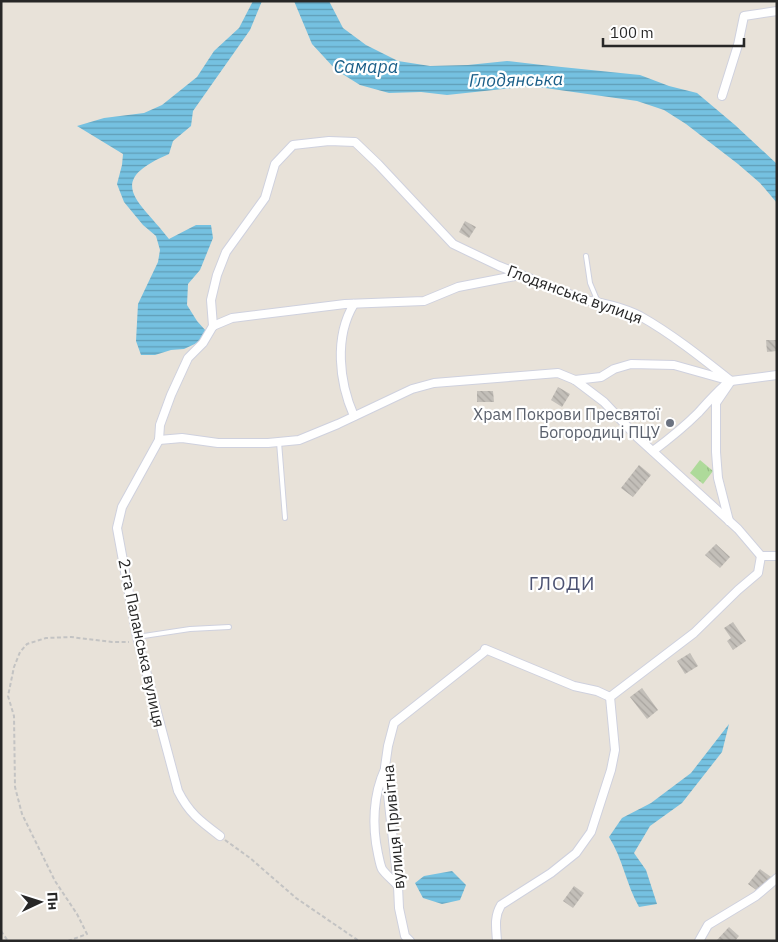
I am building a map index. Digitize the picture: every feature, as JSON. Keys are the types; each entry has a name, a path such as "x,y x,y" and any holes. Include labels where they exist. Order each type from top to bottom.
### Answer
{"street":[{"path":"722,96 738,45 744,16 777,11"},
{"name":"Глодянська вулиця","path":"213,326 211,300 217,275 226,252 266,198 275,164 293,145 329,141 355,142 378,164 452,244 520,275 584,300 598,302 638,315 690,348 730,381"},
{"path":"213,326 232,318 354,304 424,300 458,288 520,275"},
{"path":"354,304 347,316 340,363 346,399 354,416"},
{"name":"2-га Паланська вулиця","path":"213,326 203,343 188,358 160,425 159,440 122,507 117,528 137,637 178,791 186,808 220,836"},
{"path":"576,380 601,377 614,369 631,364 674,365 730,381 777,375"},
{"path":"159,440 182,438 218,443 299,440 412,388 434,382 558,373 576,380 604,402 653,451 730,522 761,556 777,556"},
{"path":"653,451 671,438 698,412 711,396 730,381"},
{"path":"730,381 716,403 718,478 730,522"},
{"path":"497,941 496,919 497,912 502,905 551,874 576,853 592,832 611,770 615,750 610,697 694,633 758,573 761,556"},
{"name":"вулиця Привітна","path":"410,941 405,936 399,908 386,767 388,746 394,723 420,701 463,670 485,649 574,686 597,691 610,697"},
{"path":"386,767 379,781 375,800 376,845 382,868 398,886"},
{"path":"699,941 708,925 756,896 775,882"}],"lane":[{"path":"586,256 590,283 598,302"},
{"path":"279,442 285,518"},
{"path":"137,637 190,629 229,627"}],"path":[{"path":"68,941 87,934 55,880 22,814 15,787 14,716 8,696 14,667 20,652 27,644 46,638 72,636 88,640 128,642 137,637"},
{"path":"220,836 250,858 296,898 359,941"},
{"path":"1,931 8,941"}],"green space":[{"path":"700,460 713,471 703,484 690,473"}],"water":[{"path":"253,1 262,1 250,30 193,111 191,126 173,141 169,154 149,164 137,174 132,183 133,193 139,203 169,239 196,225 211,225 213,238 200,270 188,284 187,305 206,331 199,342 184,349 171,350 155,355 141,355 136,341 138,304 158,262 160,250 156,236 143,225 124,202 117,184 123,154 77,126 104,118 144,113 162,105 197,77 214,51 239,28"},
{"name":"Самара","path":"294,1 329,1 343,28 366,45 398,61 430,66 507,61 640,75 669,86 697,93 777,164 777,203 760,183 686,124 664,110 637,101 531,86 447,95 421,92 389,93 360,85 336,70 312,44"},
{"path":"729,724 722,752 682,803 650,826 634,853 646,870 657,904 639,907 618,854 609,837 622,818 651,803 691,773"},
{"path":"452,871 466,885 460,900 442,904 423,898 415,883 424,876"}],"building":[{"path":"465,221 476,227 469,238 459,232"},
{"path":"766,340 777,340 777,351 767,352"},
{"path":"558,387 570,394 562,407 551,400"},
{"path":"477,391 493,391 494,402 477,402"},
{"name":"Храм Покрови Пресвятої Богородиці ПЦУ","path":"672,417 676,422 669,428 664,424"},
{"path":"639,465 651,475 633,497 621,488"},
{"path":"716,544 730,557 720,568 705,555"},
{"path":"733,622 746,641 733,650 727,641 731,638 724,628"},
{"path":"690,653 698,666 685,674 677,661"},
{"path":"642,688 658,710 647,719 630,697"},
{"path":"760,869 771,877 759,892 748,884"},
{"path":"574,886 584,893 573,908 563,901"},
{"path":"729,927 739,936 735,941 716,941"}],"place":[{"name":"Храм Покрови Пресвятої Богородиці ПЦУ","path":"670,423"}],"district":[{"name":"ГЛОДИ","path":"562,583"}],"water label":[{"name":"Глодянська","path":"516,80"}]}
